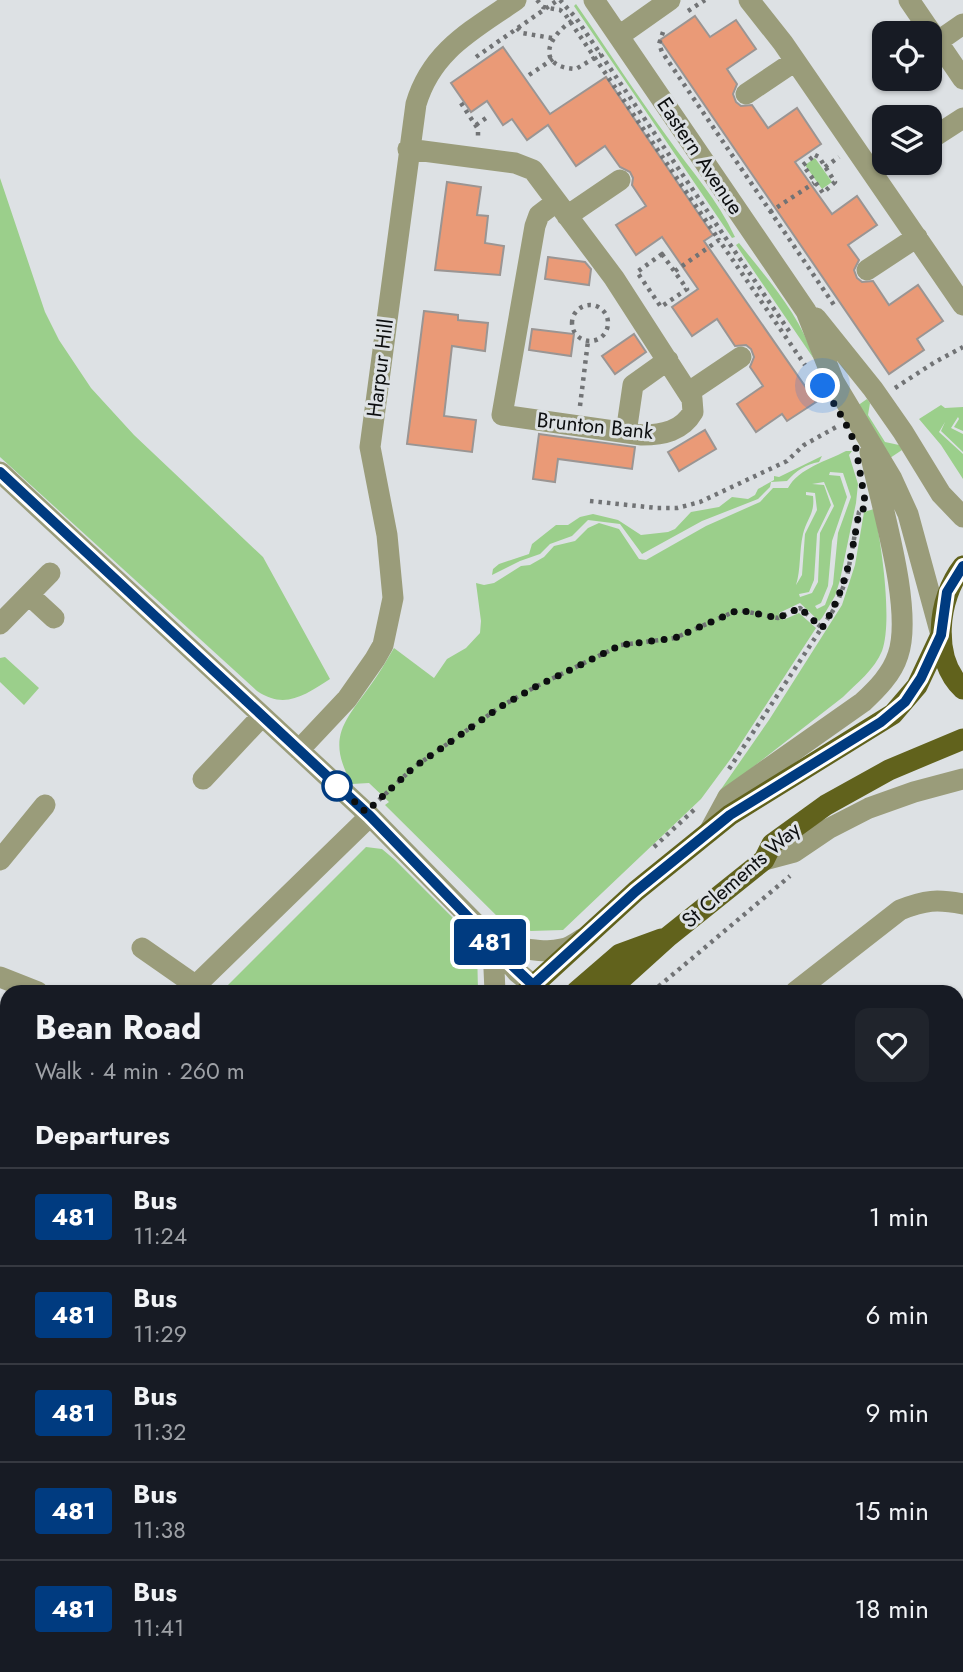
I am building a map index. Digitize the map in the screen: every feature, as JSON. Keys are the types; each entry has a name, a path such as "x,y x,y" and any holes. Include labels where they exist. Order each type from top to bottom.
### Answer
{"main road":[{"path":"541,985 586,937 636,891 730,815 892,714 917,686 941,635 946,597 963,566"},
{"path":"941,635 948,669 963,690"},
{"name":"St Clements Way","path":"615,985 669,936 764,860 772,844 826,805 889,770 963,739"},
{"name":"St Clements Way","path":"584,985 620,954 669,936"}],"street":[{"name":"Harpur Hill","path":"299,750 347,699 375,659 383,645 393,598 387,535 370,447 416,104 433,66 454,43 516,0"},
{"name":"Eastern Avenue","path":"594,0 806,311 834,382 892,479 908,514 941,635"},
{"path":"749,0 795,61 963,305"},
{"path":"909,0 923,21"},
{"path":"619,36 675,8"},
{"path":"942,38 963,24"},
{"path":"942,48 963,79"},
{"path":"746,94 795,61"},
{"path":"942,132 963,118"},
{"path":"408,149 527,166 534,172 614,278 689,393 741,357"},
{"path":"561,209 620,180"},
{"name":"Brunton Bank","path":"561,209 539,215 535,226 502,415 626,433 660,434 679,427 688,419 694,408 694,401 689,393"},
{"path":"867,270 917,237"},
{"name":"Eastern Avenue","path":"806,311 820,320 873,389 941,494 963,517"},
{"path":"626,433 633,385 668,360"},
{"path":"709,832 728,797 863,702 881,683 896,660 902,634 901,599 867,436"},
{"path":"0,472 368,814 531,985"},
{"path":"0,624 50,573"},
{"path":"29,595 54,618"},
{"path":"203,779 262,716"},
{"path":"764,860 794,852 836,824 869,808 963,779"},
{"path":"0,860 45,805"},
{"path":"196,985 368,814"},
{"path":"804,985 900,910 921,902 940,900 963,904"},
{"path":"493,946 508,944 529,949 560,950 586,937"},
{"path":"493,946 495,985"},
{"path":"142,948 187,985"},
{"path":"0,977 20,985"}],"path":[{"path":"473,59 517,28 547,8 559,0 576,18 601,54 813,368 800,362 570,22 560,10 547,8 542,6 537,0"},
{"path":"675,8 705,0"},
{"path":"576,18 552,38 549,48 553,59 562,66 573,69 601,54"},
{"path":"667,27 661,36 660,49 839,312"},
{"path":"517,28 522,33 552,38"},
{"path":"529,75 553,59"},
{"path":"461,103 479,131 475,158"},
{"path":"476,125 489,116"},
{"path":"815,155 835,182 822,192 814,183 803,165 815,155"},
{"path":"770,212 814,183"},
{"path":"675,271 719,240"},
{"path":"662,254 675,271 687,289 661,307 638,271 662,254"},
{"path":"597,306 606,314 608,324 601,337 588,341 574,332 573,318 580,307 597,306"},
{"path":"577,425 588,341"},
{"path":"893,390 934,362 963,347"},
{"path":"590,501 657,508 677,508 700,502 787,461 804,445 845,422"},
{"path":"727,772 820,626 836,606 844,587 859,512 866,507 865,500"},
{"path":"368,814 413,768 500,707 621,645 675,638 738,610 778,618 800,608 820,626"},
{"path":"645,855 703,802"},
{"path":"660,985 795,872"}],"green space":[{"path":"576,4 712,198 735,237 732,238 574,6"},
{"path":"815,158 832,182 822,189 805,165"},
{"path":"0,178 45,312 59,340 91,388 134,435 263,557 330,679 303,695 286,700 267,697 257,691 0,457"},
{"path":"739,243 792,312 814,359 736,245"},
{"path":"867,399 870,403 868,415 885,442 899,445 902,450 890,458 857,406"},
{"path":"941,405 945,408 963,407 963,431 954,427 958,417 951,428 963,434 963,452 941,431 945,422 939,432 963,454 963,479 941,445 919,419"},
{"path":"846,451 852,451 849,455 858,484 835,596 819,621 800,603 779,613 783,620 799,613 816,628 732,757 701,799 563,930 531,931 504,923 385,805 389,802 369,783 352,784 340,754 339,742 346,721 394,648 434,678 447,659 466,648 480,633 476,583 494,583 521,566 530,565 544,557 554,546 575,541 588,528 599,523 619,529 639,559 646,560 706,526 760,502 773,488 788,488 806,470","holes":["830,472 843,473 851,497 838,533 833,584 825,605 817,609 815,606 821,603 828,586 832,541 847,497 840,476 829,475","824,482 834,506 820,533 818,582 812,593 800,597 799,594 809,592 814,580 817,534 831,505 824,485 812,484","806,492 815,493 817,510 805,534 802,575 796,585 803,534 813,507 813,496 806,495"]},
{"path":"822,456 819,462 802,468 787,481 771,482 770,487 758,499 702,521 642,554 620,524 588,520 572,536 550,544 540,554 492,575 493,569 499,564 529,554 532,544 556,525 568,525 580,517 593,514 618,520 641,535 668,532 675,529 691,512 719,507 732,497 748,499 755,495 758,489 774,480 774,476 779,477"},
{"path":"874,509 883,561 886,602 885,638 879,658 843,697 717,795 769,720 842,605 855,565 864,512"},
{"path":"5,657 39,688 24,705 0,682 0,658"},
{"path":"366,847 382,849 395,860 466,931 477,946 478,985 228,985"}],"building":[{"path":"695,16 710,37 736,20 756,49 727,69 737,84 733,94 736,102 741,106 752,105 768,128 797,108 821,144 795,162 832,214 857,196 877,225 848,245 859,260 854,270 857,278 862,282 873,281 889,305 918,285 943,321 917,339 924,350 889,374 660,40"},
{"path":"503,47 550,114 606,77 713,235 704,241 816,402 787,421 782,414 756,432 737,404 763,386 750,367 754,357 751,349 746,345 735,346 717,319 692,336 672,307 698,289 662,237 636,255 616,225 646,206 632,185 630,172 620,167 605,146 576,166 548,125 527,140 512,119 503,125 487,101 471,112 451,83"},
{"path":"447,182 481,187 477,215 488,216 485,243 504,246 500,275 435,270"},
{"path":"548,257 585,262 591,269 589,285 545,279"},
{"path":"424,311 458,315 458,320 488,323 485,351 452,346 444,416 476,420 472,452 407,444"},
{"path":"532,329 574,334 571,356 529,350"},
{"path":"634,334 646,352 615,374 602,356"},
{"path":"705,430 716,449 679,471 668,452"},
{"path":"539,434 635,447 632,469 558,459 555,482 533,479"}],"bus line":[{"name":"481","path":"0,472 370,816 522,977 533,985 636,891 730,815 881,722 900,707 921,678 941,635 946,597 963,566"}],"route":[{"path":"337,786 332,781 366,812 413,768 500,707 621,645 675,638 738,610 778,618 800,608 822,628 844,587 859,512 866,507 855,443 823,386"}]}
